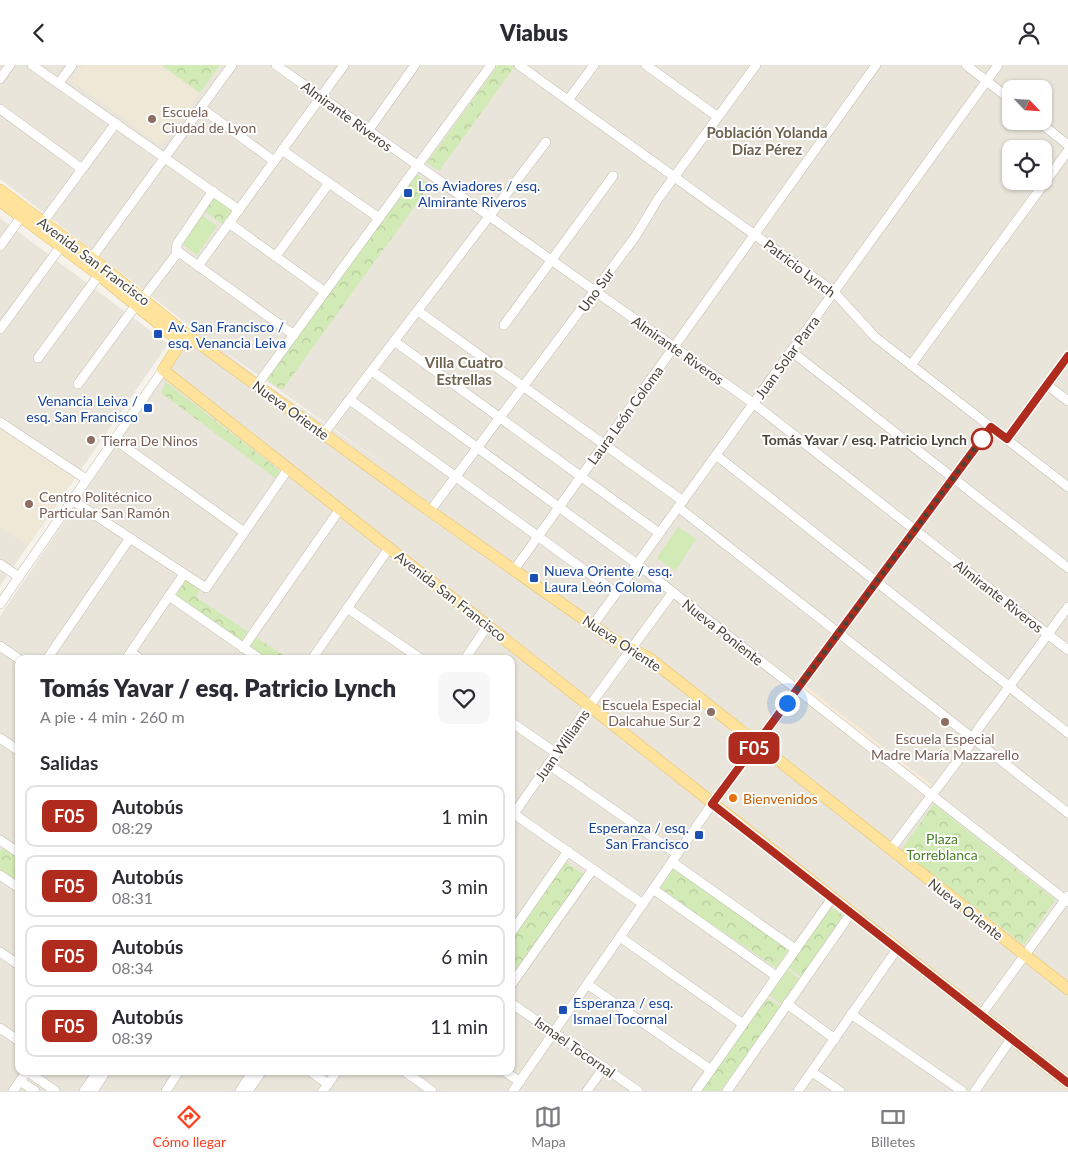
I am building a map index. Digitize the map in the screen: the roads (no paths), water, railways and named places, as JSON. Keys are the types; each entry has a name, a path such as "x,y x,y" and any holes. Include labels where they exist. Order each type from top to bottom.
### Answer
{"main road":[{"name":"Avenida San Francisco","path":"0,190 43,222 184,338"},
{"name":"Avenida San Francisco","path":"0,201 61,246 89,261 99,275 140,301"},
{"path":"163,370 184,338"},
{"name":"Nueva Oriente","path":"184,338 257,385 430,511 612,639 649,658 1068,989"},
{"name":"Avenida San Francisco","path":"163,370 1068,1083"}],"street":[{"path":"0,79 10,65"},
{"path":"32,65 239,210"},
{"path":"89,261 232,65"},
{"name":"Almirante Riveros","path":"276,65 417,167 753,403 1068,650"},
{"path":"198,267 344,65"},
{"path":"368,131 416,65"},
{"name":"Patricio Lynch","path":"519,65 834,292 866,329 1068,487"},
{"path":"568,101 594,65"},
{"path":"646,65 718,117"},
{"name":"Uno Sur","path":"430,511 634,237 674,176 756,65"},
{"name":"Laura León Coloma","path":"514,570 876,65"},
{"path":"966,65 1002,93"},
{"name":"Juan Solar Parra","path":"593,625 998,65"},
{"path":"58,83 70,66"},
{"path":"257,385 417,167 487,66"},
{"path":"201,108 274,161"},
{"path":"0,109 82,169"},
{"path":"43,222 116,123"},
{"path":"1049,130 1068,145"},
{"path":"324,433 546,142"},
{"path":"282,150 379,218"},
{"path":"911,365 1068,151"},
{"path":"504,325 613,175"},
{"path":"276,256 329,183"},
{"path":"78,384 177,250 213,191"},
{"path":"0,246 21,217"},
{"path":"229,223 325,291"},
{"path":"0,329 61,246"},
{"path":"177,250 294,335"},
{"path":"38,358 99,275"},
{"path":"418,311 604,444 839,633 1068,813"},
{"path":"394,341 659,533"},
{"path":"791,351 1068,568"},
{"path":"1007,439 1068,356"},
{"path":"0,605 163,370"},
{"name":"Nueva Poniente","path":"372,371 637,564 1067,899"},
{"path":"1047,385 1068,401"},
{"path":"350,400 616,593"},
{"path":"0,421 86,479"},
{"path":"513,1091 712,804 991,427"},
{"path":"114,439 244,532"},
{"path":"716,455 1068,733"},
{"path":"72,500 206,588 288,469"},
{"path":"243,647 340,509"},
{"path":"50,655 130,538"},
{"path":"315,655 389,548"},
{"path":"0,564 19,577"},
{"path":"129,655 184,573"},
{"name":"Juan Williams","path":"515,809 673,592"},
{"path":"169,596 254,655"},
{"path":"891,849 1068,607"},
{"path":"347,608 415,655"},
{"path":"468,655 488,625"},
{"path":"0,646 15,656"},
{"path":"515,724 556,753"},
{"path":"0,738 15,748"},
{"path":"548,764 795,949"},
{"path":"515,813 643,904"},
{"path":"0,841 15,850"},
{"path":"515,927 568,851"},
{"path":"515,979 593,869"},
{"path":"0,875 15,885"},
{"path":"652,889 776,976"},
{"path":"696,1091 832,897"},
{"path":"981,1015 1067,899"},
{"path":"727,1091 851,913"},
{"path":"620,937 743,1024"},
{"path":"798,1091 897,949"},
{"path":"0,952 15,962"},
{"path":"587,984 711,1070"},
{"path":"787,1004 835,1039"},
{"name":"Ismael Tocornal","path":"515,1006 638,1091"},
{"path":"851,1015 962,1091"},
{"path":"0,1028 15,1038"},
{"path":"975,1091 1011,1039"},
{"path":"587,1091 604,1067"},
{"path":"812,1072 840,1091"},
{"path":"13,1091 24,1075"},
{"path":"33,1075 55,1091"},
{"path":"84,1091 95,1075"},
{"path":"93,1091 103,1075"},
{"path":"166,1091 176,1075"},
{"path":"240,1091 250,1075"},
{"path":"248,1091 259,1075"},
{"path":"314,1075 326,1087 334,1075"},
{"path":"410,1075 432,1091"},
{"path":"510,1075 520,1082"},
{"path":"20,1081 35,1091"},
{"path":"620,1091 626,1082"}],"place":[{"name":"Escuela Ciudad de Lyon","path":"152,119"},
{"name":"Los Aviadores / esq. Almirante Riveros","path":"408,193"},
{"name":"Av. San Francisco / esq. Venancia Leiva","path":"158,334"},
{"name":"Venancia Leiva / esq. San Francisco","path":"148,408"},
{"name":"Tomás Yavar / esq. Patricio Lynch","path":"982,439"},
{"name":"Tierra De Ninos","path":"91,440"},
{"name":"Centro Politécnico Particular San Ramón","path":"29,504"},
{"name":"Nueva Oriente / esq. Laura León Coloma","path":"534,578"},
{"name":"Escuela Especial Dalcahue Sur 2","path":"711,712"},
{"name":"Escuela Especial Madre María Mazzarello","path":"945,722"},
{"name":"Bienvenidos","path":"733,798"},
{"name":"Esperanza / esq. San Francisco","path":"699,835"},
{"name":"Esperanza / esq. Ismael Tocornal","path":"563,1010"}],"district":[{"name":"Población Yolanda Díaz Pérez","path":"767,140"},
{"name":"Villa Cuatro Estrellas","path":"464,370"}],"park label":[{"name":"Plaza Torreblanca","path":"942,846"}]}
